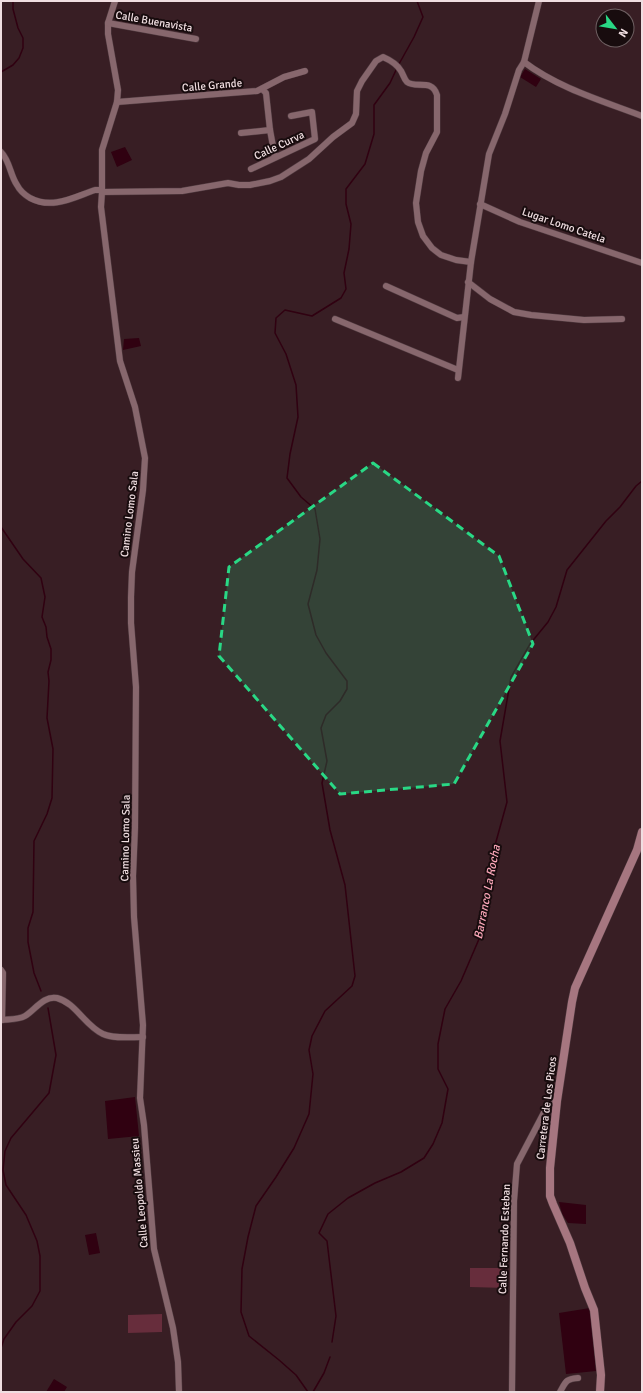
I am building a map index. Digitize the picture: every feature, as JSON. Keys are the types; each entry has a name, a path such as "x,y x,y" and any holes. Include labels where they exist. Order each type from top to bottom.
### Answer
{"main road":[{"name":"Carretera de Los Picos","path":"600,1392 601,1375 594,1310 570,1243 550,1196 550,1168 557,1101 575,988 639,851 642,832"}],"street":[{"name":"Camino Lomo Sala","path":"115,1 108,23 108,34 118,90 117,102 102,150 101,207 120,361 135,407 145,458 143,490 132,572 131,597 131,623 136,687 135,828 133,876 134,917 143,1025 142,1037"},
{"path":"458,378 468,282 489,154 519,70 524,62 539,1"},
{"name":"Calle Buenavista","path":"108,23 196,39"},
{"path":"1,152 6,158 17,186 26,195 43,203 53,203 72,199 95,190 100,190 102,192 182,191 228,183 250,185 270,181 281,177 309,159 352,123 356,114 357,91 359,86 376,61 383,57 398,66 408,82 412,84 429,86 436,90 437,132 426,153 421,171 416,203 418,222 423,236 432,248 441,254 456,260 471,262"},
{"path":"524,62 566,86 642,116"},
{"name":"Calle Grande","path":"117,102 257,91 284,77 305,71"},
{"path":"262,89 266,93 275,157"},
{"name":"Calle Curva","path":"251,169 314,139 312,112 292,116"},
{"path":"241,133 270,130"},
{"name":"Lugar Lomo Catela","path":"480,204 520,222 642,262"},
{"path":"468,282 490,299 514,312 584,320 622,319"},
{"path":"386,286 457,318 464,317"},
{"path":"335,319 458,370"},
{"path":"1,970 3,973 1,1020 17,1019 26,1015 48,999 57,998 73,1008 93,1028 104,1035 142,1037"},
{"name":"Calle Leopoldo Massieu","path":"142,1037 140,1098 152,1232 154,1249 173,1328 178,1362 179,1392"},
{"name":"Calle Fernando Esteban","path":"512,1392 514,1201 517,1164 549,1103 557,1101"},
{"path":"560,1392 568,1379 578,1378"}],"highlighted area":[{"path":"373,463 499,556 533,644 454,784 340,794 219,656 229,567"}],"shaded area":[{"path":"525,69 541,79 536,87 520,77"},
{"path":"125,147 132,160 117,167 111,152"},
{"path":"139,338 141,346 123,350 124,339"},
{"path":"135,1097 139,1136 108,1139 105,1101"},
{"path":"559,1202 586,1205 586,1224 568,1223 562,1214"},
{"path":"96,1233 100,1253 89,1255 85,1235"},
{"path":"470,1268 507,1268 506,1288 470,1287"},
{"path":"590,1308 596,1371 566,1374 559,1313"},
{"path":"162,1314 162,1332 128,1333 128,1315"},
{"path":"54,1379 67,1387 64,1392 46,1392"}],"waterway":[{"path":"1,72 13,65 19,58 23,48 23,38 18,28 13,9 13,1"},
{"path":"399,64 423,17 417,1"},
{"path":"308,1392 296,1375 249,1336 241,1312 242,1269 256,1206 294,1148 309,1114 313,1074 309,1050 312,1036 325,1011 352,986 355,976 345,885 330,830 322,783 327,761 321,728 326,715 340,701 347,689 347,681 326,653 316,635 308,604 317,570 320,539 315,509 301,497 287,478 290,454 298,417 296,385 286,354 275,333 276,318 285,310 312,316 341,298 346,289 344,273 349,249 351,224 346,204 346,189 365,164 374,134 374,105 390,83 397,68"},
{"name":"Barranco La Rocha","path":"332,1342 336,1316 327,1241 319,1233 328,1214 348,1198 375,1183 401,1172 424,1158 433,1144 442,1123 448,1089 438,1069 438,1044 445,1009 461,981 479,939 489,867 507,802 500,741 511,677 530,644 548,622 556,607 567,570 606,521 642,481"},
{"path":"1,527 23,559 41,578 45,597 42,617 51,649 51,660 48,672 47,718 53,749 52,798 47,814 34,841 33,912 28,928 28,942 34,973 41,991"},
{"path":"1,1348 4,1339 16,1322 32,1306 40,1291 40,1256 37,1241 26,1215 6,1185 3,1170 5,1151 11,1138 49,1093 56,1055 48,1008"},
{"name":"Barranco La Rocha","path":"313,1392 324,1373 330,1357"}]}
